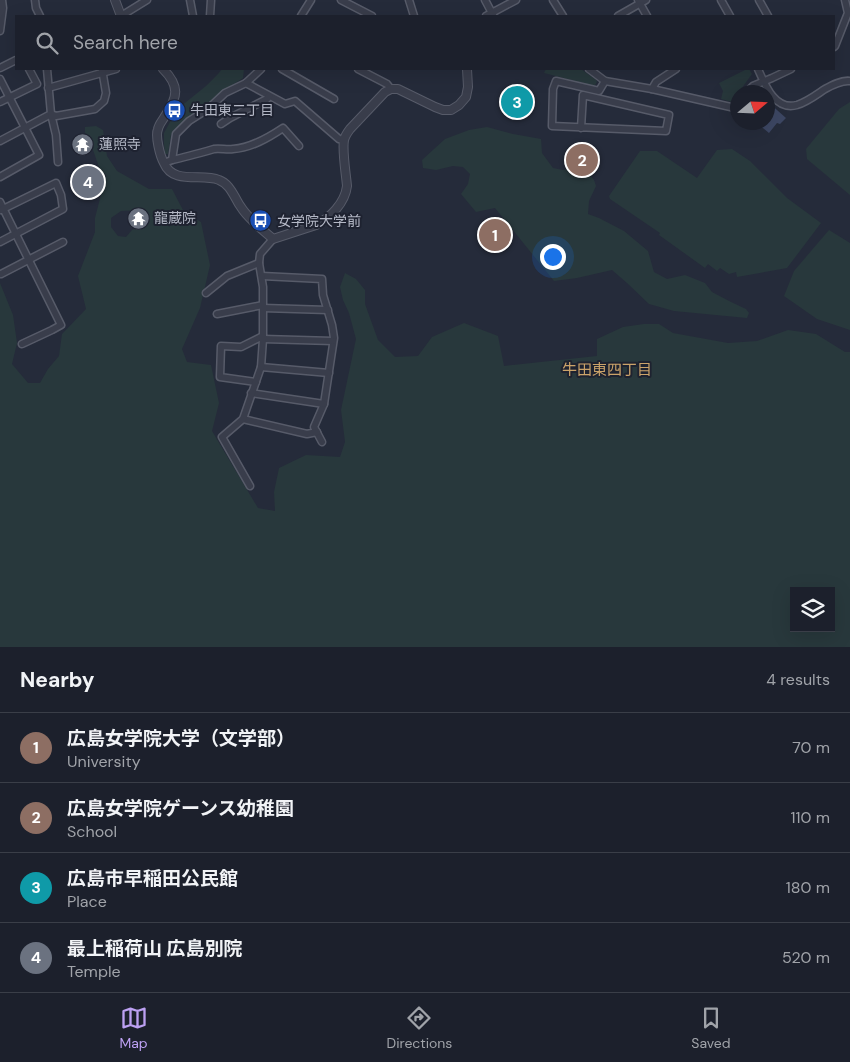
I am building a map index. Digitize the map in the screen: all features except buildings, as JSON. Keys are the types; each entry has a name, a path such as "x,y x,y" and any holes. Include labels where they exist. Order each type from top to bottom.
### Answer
{"street":[{"path":"0,30 3,8 2,0"},
{"path":"35,0 40,15"},
{"path":"115,0 121,15"},
{"path":"123,15 147,0"},
{"path":"190,0 193,15"},
{"path":"210,15 211,0"},
{"path":"303,15 311,0"},
{"path":"341,0 370,15"},
{"path":"408,0 414,15"},
{"path":"485,0 491,15 516,0"},
{"path":"553,0 562,15"},
{"path":"721,0 729,15"},
{"path":"759,0 767,15"},
{"path":"835,46 848,14 844,0"},
{"path":"620,15 641,1 647,15"},
{"path":"0,68 15,60"},
{"path":"0,102 36,84 29,70"},
{"path":"47,70 58,162"},
{"path":"167,70 176,88 176,96 173,105 159,125 156,134 167,169 182,176 213,178 222,181 229,188 243,211 273,239"},
{"path":"172,160 176,134 189,121 208,109 226,93 246,83 260,70"},
{"path":"284,70 334,99"},
{"path":"360,70 388,84 391,89"},
{"path":"250,486 222,437 243,419 261,368 263,287 260,254 273,239 322,222 343,201 347,186 344,140 350,129 385,92 391,89 398,89 434,107 451,110 459,106 466,97 468,88 467,70"},
{"path":"590,70 605,81 652,89 730,107"},
{"path":"652,89 656,82 674,70"},
{"path":"758,70 763,82 774,97 781,104 790,106 799,104 832,85 844,80 850,81"},
{"path":"756,85 789,70"},
{"path":"0,141 52,114 56,116 95,109 104,101 106,93 102,71 48,88"},
{"path":"0,79 39,155 0,177"},
{"path":"581,128 583,95 669,115 666,131 581,128 552,126 553,89 556,81 599,91 605,81"},
{"path":"246,83 285,104 295,101 339,139 344,140"},
{"path":"221,124 267,99 269,96"},
{"path":"164,163 216,149 249,146 283,128 299,146"},
{"path":"0,242 63,209 62,195 56,183 2,210"},
{"path":"0,202 2,210 16,234 61,325 22,344"},
{"path":"1,274 63,242"},
{"path":"206,293 227,276 260,263"},
{"path":"262,276 322,279 323,295 332,325 333,341 324,404 314,427 322,442"},
{"path":"217,314 263,306 328,310"},
{"path":"256,382 220,377 221,346 242,347 263,338 333,341"},
{"path":"261,368 329,373"},
{"path":"251,393 324,404"},
{"path":"243,419 307,434 317,432"}],"shaded area":[{"path":"221,70 244,70 243,78 220,93 205,107 179,125 171,135 168,154 165,154 164,133 170,122 180,107"},
{"path":"546,70 582,70 597,82 595,85 591,85 544,73"},
{"path":"745,70 750,70 752,74 744,85 730,85 730,101 721,99 723,91 719,83"},
{"path":"850,102 850,195 807,159 806,149 839,109"},
{"path":"96,126 103,130 107,156 117,171 149,189 172,189 184,212 201,222 210,265 200,308 182,349 187,362 211,365 219,403 212,431 258,508 275,511 274,492 279,468 306,455 340,457 345,442 341,410 356,339 340,287 345,273 356,279 365,290 365,304 378,340 395,357 418,356 432,337 464,323 498,336 504,366 597,356 597,339 623,327 644,324 659,324 673,333 728,343 757,341 788,330 816,334 845,352 850,352 850,647 0,647 0,283 13,315 17,343 12,364 28,383 40,383 48,369 59,356 62,334 86,309 78,276 95,232 95,218 106,175 100,170 91,137 85,133 85,127","holes":["141,210 145,224 132,230 126,237 118,236 111,227 111,218 121,211"]},
{"path":"487,127 541,139 542,153 553,168 563,170 574,168 589,174 596,186 589,201 588,214 624,231 648,251 654,272 667,279 685,275 705,283 712,292 746,309 749,313 747,318 674,311 649,304 612,270 554,281 495,208 476,212 461,194 468,184 470,174 463,167 453,166 436,170 423,168 422,160 445,139 469,130"},
{"path":"732,149 750,161 787,198 821,223 787,268 737,277 736,272 729,274 720,268 717,271 708,264 705,268 659,235 660,233 610,199 609,196 640,151 657,151 697,178 717,150"},
{"path":"829,230 850,243 850,330 817,319 784,296 794,271"}],"water":[{"path":"775,108 786,118 780,124 777,123 775,126"}],"place":[{"name":"広島市早稲田公民館","path":"517,102"},
{"name":"牛田東二丁目","path":"174,110"},
{"name":"蓮照寺","path":"83,144"},
{"name":"広島女学院ゲーンス幼稚園","path":"582,160"},
{"name":"最上稲荷山 広島別院","path":"88,182"},
{"name":"龍蔵院","path":"138,218"},
{"name":"女学院大学前","path":"261,221"},
{"name":"広島女学院大学（文学部）","path":"495,235"}],"district":[{"name":"牛田東四丁目","path":"607,370"}]}
